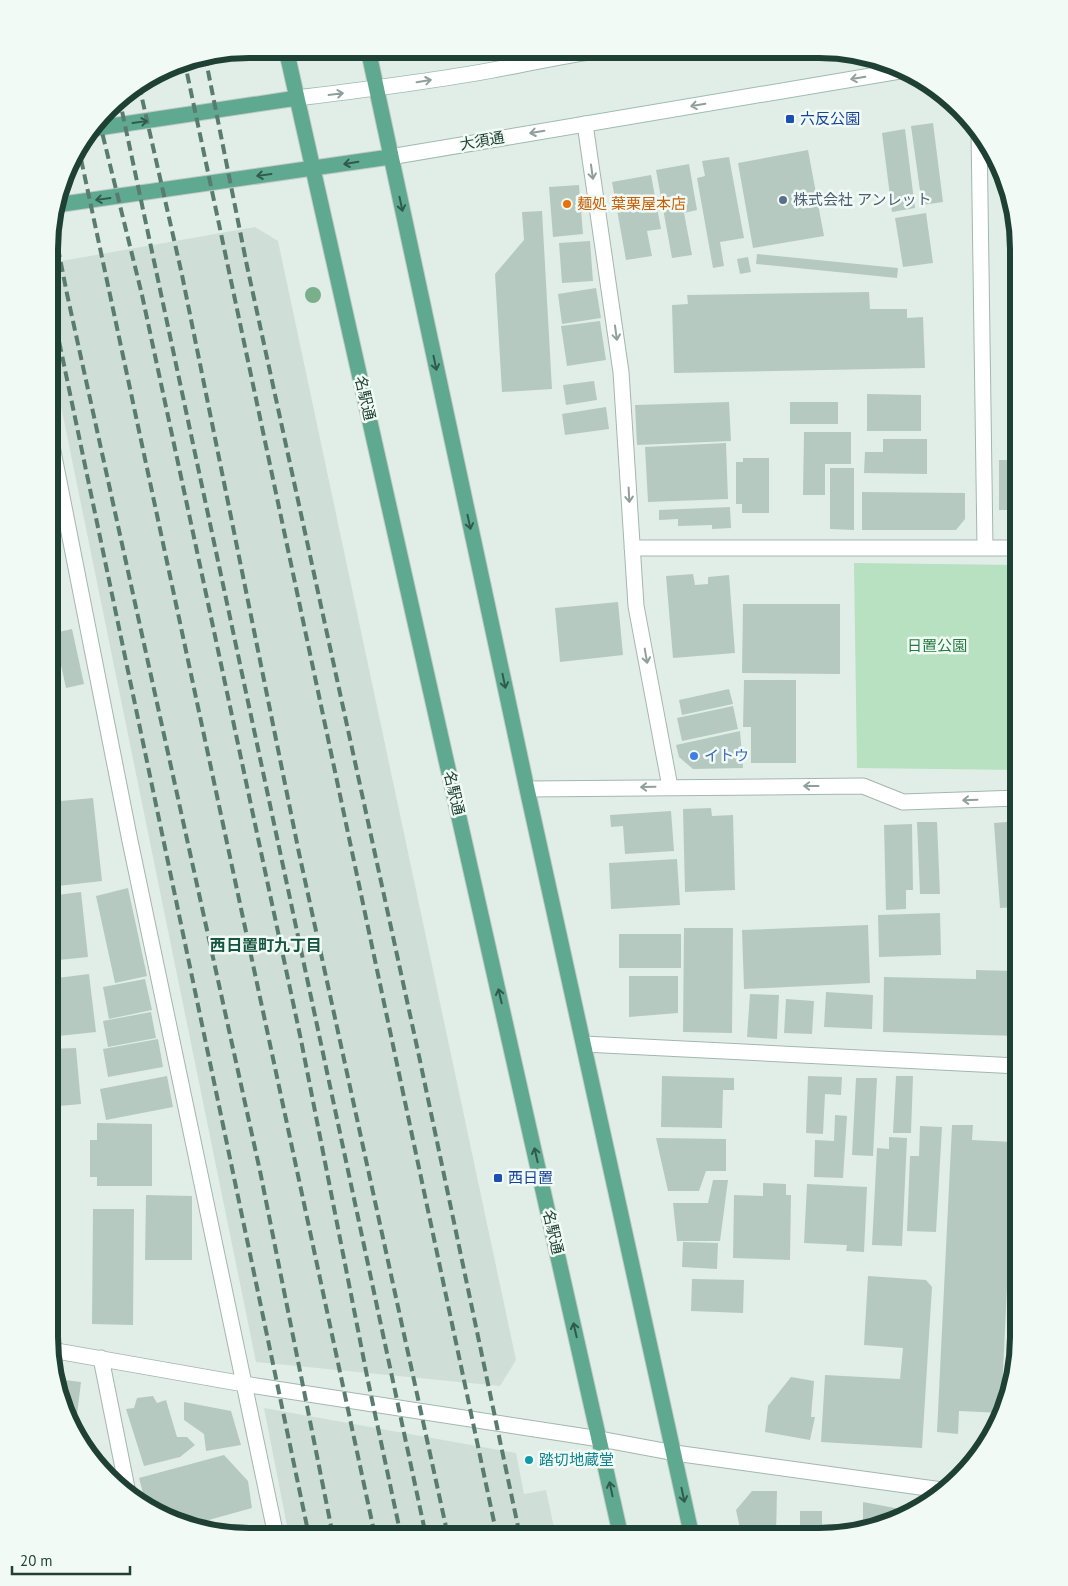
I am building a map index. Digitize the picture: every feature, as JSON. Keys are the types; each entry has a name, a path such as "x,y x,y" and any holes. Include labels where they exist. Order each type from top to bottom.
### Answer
{"main road":[{"name":"名駅通","path":"288,58 619,1528"},
{"path":"370,58 527,789 690,1528"},
{"path":"101,128 297,98"},
{"name":"大須通","path":"63,204 390,157"}],"street":[{"path":"297,98 376,89 493,70 541,58"},
{"name":"大須通","path":"390,157 893,72"},
{"path":"585,124 621,372 636,606 670,787"},
{"path":"979,144 985,547"},
{"path":"58,477 128,831 274,1528"},
{"path":"632,548 1010,548"},
{"path":"527,789 863,786 902,802 1010,798"},
{"path":"584,1044 1010,1066"},
{"path":"58,1351 244,1384 600,1439 675,1453 936,1489"},
{"path":"100,1358 126,1484"}],"shaded area":[{"path":"255,227 278,241 516,1360 500,1386 256,1362 58,391 58,262"},
{"path":"264,1408 516,1453 524,1494 546,1490 554,1528 287,1528"}],"green space":[{"name":"日置公園","path":"854,563 1010,565 1010,770 857,768"}],"building":[{"path":"933,123 943,202 922,205 911,126"},
{"path":"905,129 915,208 892,212 882,133"},
{"path":"808,150 824,236 753,248 738,163"},
{"path":"729,157 744,238 720,242 724,266 713,268 697,178 705,176 702,161"},
{"path":"689,164 697,210 684,213 692,255 672,258 656,170"},
{"path":"651,175 661,229 647,231 652,256 626,260 612,182"},
{"path":"579,185 583,234 553,237 549,187"},
{"path":"542,211 552,389 502,392 495,274 524,240 522,212"},
{"path":"926,213 933,263 903,267 895,218"},
{"path":"590,241 593,281 562,283 559,243"},
{"path":"757,254 898,268 897,278 756,264"},
{"path":"748,257 751,272 740,274 737,259"},
{"path":"596,288 601,318 562,324 558,294"},
{"path":"869,292 870,309 907,309 907,318 923,317 925,368 674,373 672,305 688,304 687,295"},
{"path":"600,321 606,360 567,366 561,326"},
{"path":"594,381 597,400 566,405 563,385"},
{"path":"867,394 921,395 921,431 867,431"},
{"path":"729,402 731,441 637,445 635,405"},
{"path":"790,402 838,402 838,424 790,424"},
{"path":"606,407 609,429 565,435 562,414"},
{"path":"804,432 851,432 851,464 825,464 825,495 803,495"},
{"path":"883,439 927,439 927,474 864,473 865,452 883,452"},
{"path":"726,443 728,499 648,502 645,447"},
{"path":"743,458 769,458 769,513 742,513 742,504 736,504 736,462 743,462"},
{"path":"999,460 1010,460 1010,510 999,510"},
{"path":"830,468 854,468 854,530 830,529"},
{"path":"862,492 965,493 965,519 956,530 862,530"},
{"path":"730,507 731,528 712,529 712,525 678,526 678,519 659,520 659,510"},
{"path":"693,574 695,585 708,584 708,577 729,575 735,653 673,658 666,576"},
{"path":"618,602 623,655 560,662 555,608"},
{"path":"743,604 840,604 840,674 742,673"},
{"path":"72,629 84,684 66,688 58,651 58,632"},
{"path":"744,680 796,680 796,763 751,763 751,727 743,727"},
{"path":"729,689 733,704 682,715 679,700"},
{"path":"733,706 738,729 682,741 677,718"},
{"path":"740,731 743,768 693,769 679,757 676,745"},
{"path":"93,798 102,881 58,886 58,801"},
{"path":"711,808 712,816 733,815 735,890 685,892 683,809"},
{"path":"671,811 674,851 625,854 623,826 611,827 610,815"},
{"path":"917,822 937,822 940,894 920,894"},
{"path":"1010,822 1010,907 1000,908 994,823"},
{"path":"912,824 913,890 906,890 906,909 886,910 884,825"},
{"path":"677,859 680,905 611,909 609,863"},
{"path":"128,888 147,976 115,983 96,896"},
{"path":"81,892 88,957 58,960 58,895"},
{"path":"940,913 941,955 879,957 878,915"},
{"path":"868,925 870,983 744,989 742,930"},
{"path":"684,928 733,928 732,1033 683,1032"},
{"path":"619,934 681,934 681,968 619,968"},
{"path":"976,970 1010,971 1010,1036 883,1032 884,977 976,979"},
{"path":"89,974 96,1032 58,1036 58,978"},
{"path":"629,976 678,976 678,1013 629,1017"},
{"path":"145,979 152,1010 109,1019 103,987"},
{"path":"826,992 873,995 872,1029 824,1027"},
{"path":"750,994 779,995 777,1039 747,1037"},
{"path":"786,999 814,1001 812,1034 784,1033"},
{"path":"151,1012 156,1038 108,1047 103,1021"},
{"path":"158,1039 163,1067 108,1077 103,1049"},
{"path":"76,1048 81,1104 58,1106 58,1049"},
{"path":"167,1076 173,1107 106,1120 100,1089"},
{"path":"662,1076 734,1078 734,1090 723,1090 722,1128 661,1127"},
{"path":"808,1076 842,1077 841,1095 825,1094 823,1134 806,1133"},
{"path":"896,1076 913,1076 911,1133 893,1133"},
{"path":"856,1078 877,1078 873,1156 852,1155"},
{"path":"835,1115 847,1116 843,1178 814,1177 815,1140 834,1141"},
{"path":"97,1123 152,1124 152,1186 97,1186 97,1177 90,1177 90,1140 97,1140"},
{"path":"952,1125 973,1125 972,1140 1010,1142 1010,1225 1002,1393 995,1413 959,1411 958,1434 937,1432"},
{"path":"920,1126 942,1127 936,1232 907,1231 910,1156 919,1156"},
{"path":"889,1137 907,1138 902,1246 872,1245 877,1148 889,1149"},
{"path":"656,1138 726,1139 726,1171 706,1171 699,1191 668,1191"},
{"path":"713,1180 728,1180 720,1241 677,1241 673,1203 708,1203"},
{"path":"763,1183 786,1184 786,1195 791,1195 790,1260 733,1258 734,1195 763,1196"},
{"path":"807,1184 867,1187 864,1252 846,1251 847,1245 804,1243"},
{"path":"146,1195 192,1196 192,1260 145,1260"},
{"path":"93,1209 134,1209 133,1325 92,1324"},
{"path":"683,1242 718,1243 717,1269 682,1267"},
{"path":"868,1276 926,1280 932,1287 922,1448 821,1442 825,1375 900,1379 903,1348 864,1345"},
{"path":"692,1279 744,1280 743,1313 691,1311"},
{"path":"791,1377 814,1381 811,1417 815,1417 810,1440 765,1432 768,1406"},
{"path":"62,1380 81,1382 76,1420"},
{"path":"153,1396 157,1403 166,1400 177,1437 187,1437 195,1445 180,1457 144,1466 126,1409 134,1408 137,1398"},
{"path":"184,1402 231,1411 241,1445 206,1451 204,1434 184,1420"},
{"path":"224,1455 248,1481 252,1508 199,1522 175,1514 144,1497 139,1478"},
{"path":"752,1491 777,1491 776,1528 740,1528 736,1510"},
{"path":"863,1502 900,1509 893,1514 863,1524"},
{"path":"800,1511 822,1511 822,1528 800,1528"}],"railway":[{"path":"206,62 247,266 419,1056 518,1528"},
{"path":"186,68 495,1528"},
{"path":"140,91 182,275 299,853 446,1528"},
{"path":"121,106 424,1528"},
{"path":"101,127 142,295 195,542 301,1040 368,1381 399,1528"},
{"path":"81,157 373,1528"},
{"path":"58,248 260,1171 331,1528"},
{"path":"58,336 307,1528"}],"place":[{"name":"六反公園","path":"790,119"},
{"name":"株式会社 アンレット","path":"783,200"},
{"name":"麺処 葉栗屋本店","path":"567,204"},
{"name":"イトウ","path":"694,756"},
{"name":"西日置","path":"498,1178"},
{"name":"踏切地蔵堂","path":"529,1460"}],"district":[{"name":"西日置町九丁目","path":"266,945"}]}
